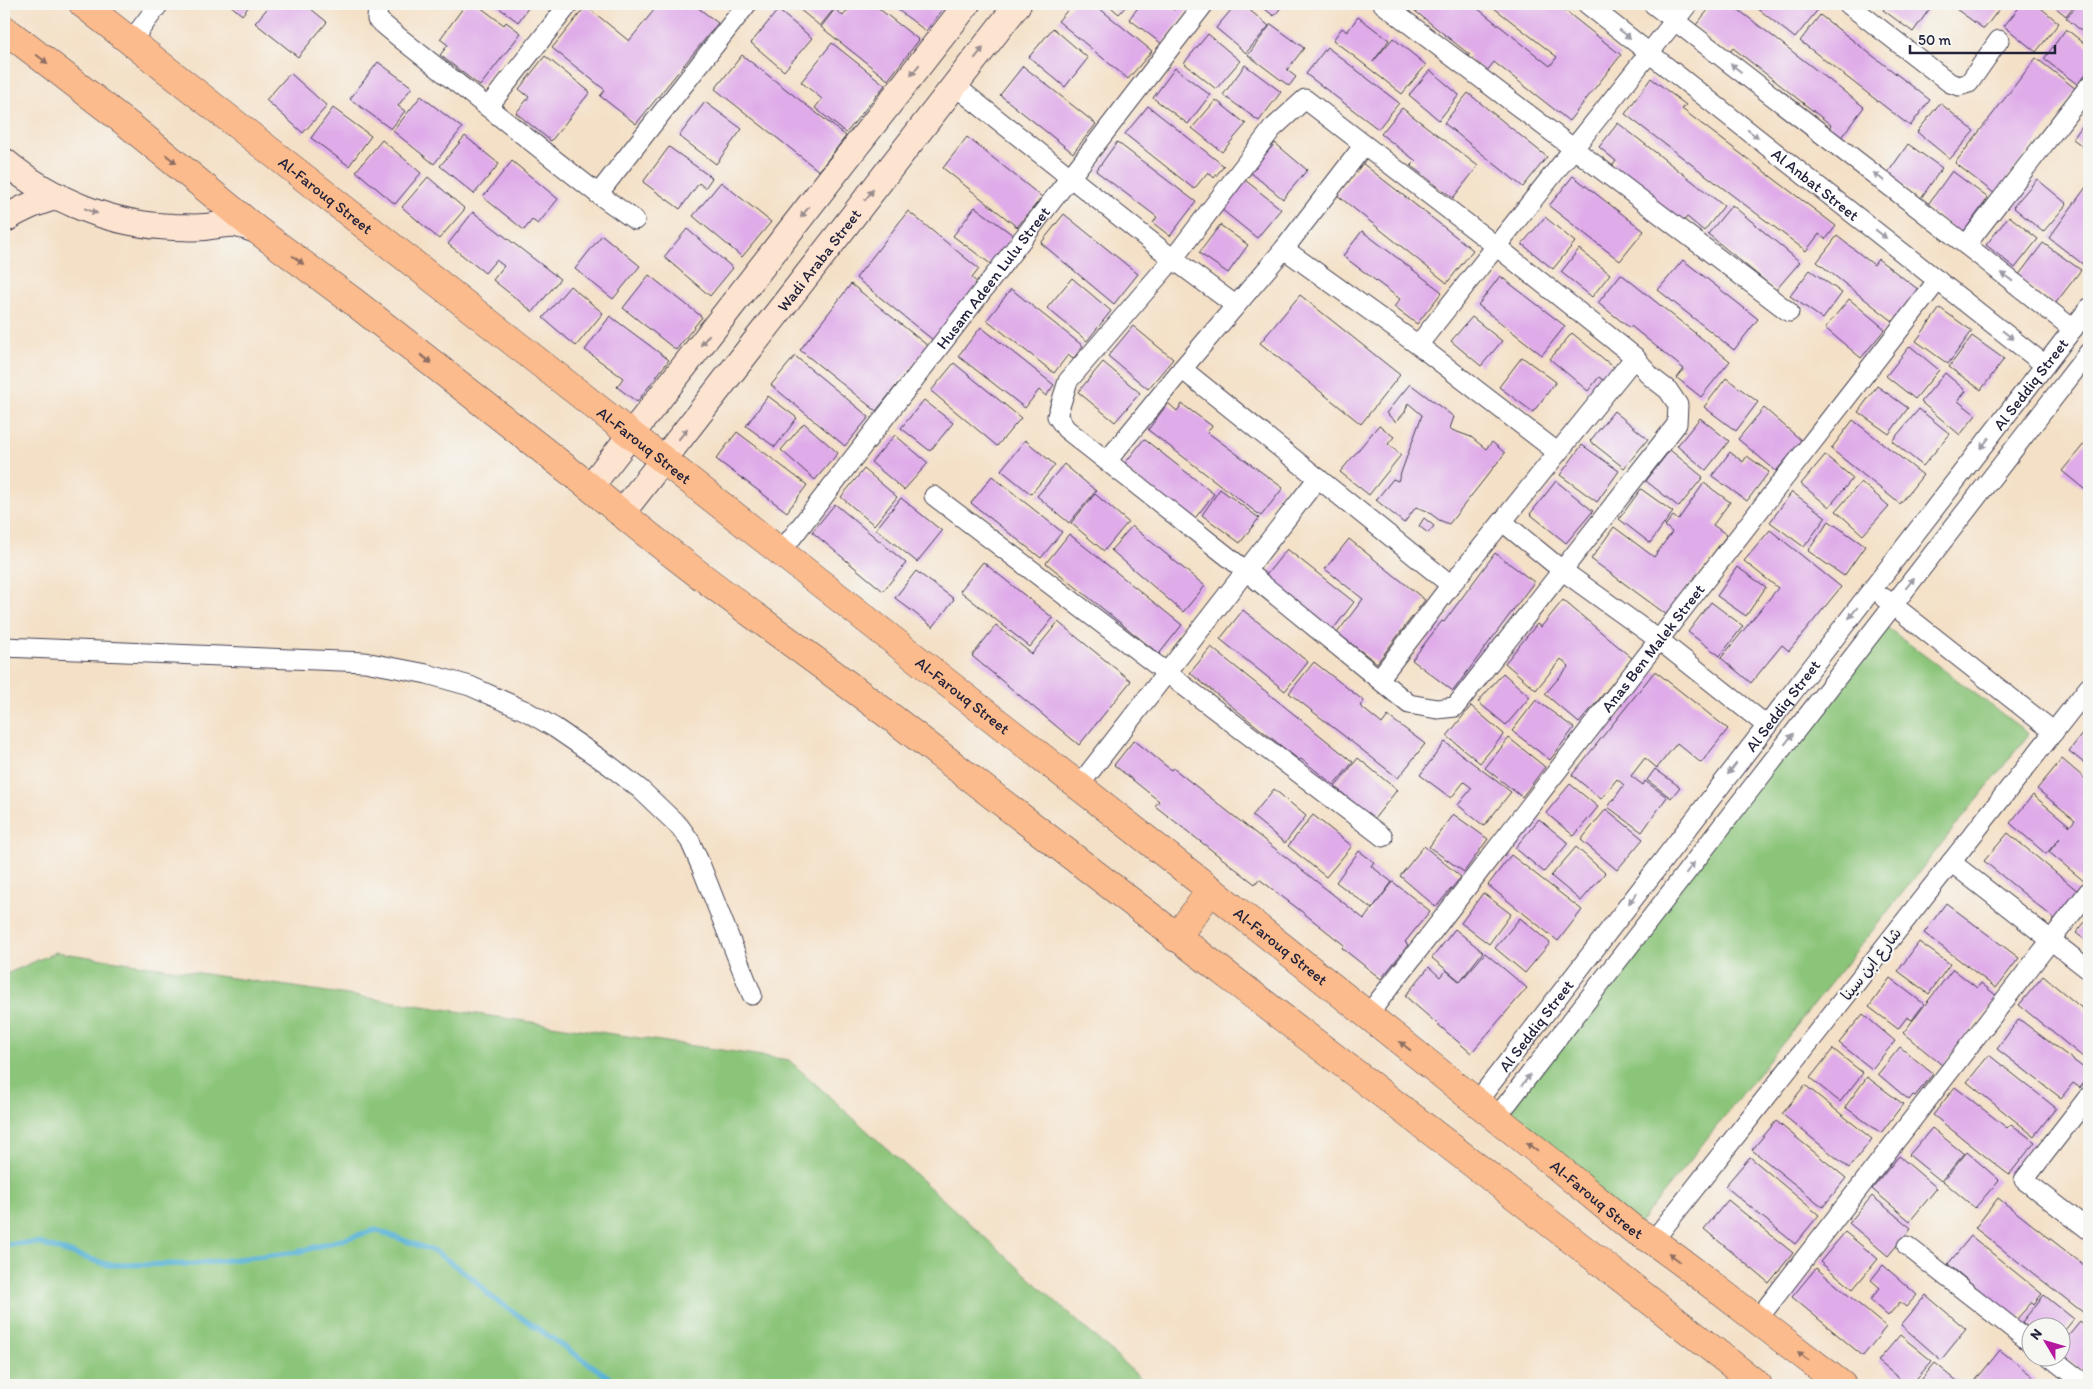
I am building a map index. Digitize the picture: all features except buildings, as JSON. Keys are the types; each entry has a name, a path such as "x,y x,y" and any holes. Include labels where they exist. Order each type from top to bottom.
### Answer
{"main road":[{"name":"Al-Farouq Street","path":"84,4 1211,890 1634,1230 1653,1241 1842,1385"},
{"path":"590,487 967,4"},
{"name":"Wadi Araba Street","path":"621,514 1018,4"},
{"path":"4,29 130,126 257,230 354,302 590,487 621,514 890,716 1758,1385"},
{"path":"4,161 26,179 58,196 108,218 134,224 203,228 234,224 257,230"},
{"path":"4,220 35,202 58,196"},
{"path":"1176,938 1211,890"}],"street":[{"path":"132,40 160,4"},
{"path":"378,4 377,19 598,194 635,220"},
{"path":"488,107 569,4"},
{"path":"598,194 747,4"},
{"name":"Husam Adeen Lulu Street","path":"780,553 1204,4"},
{"path":"1383,4 1789,312"},
{"name":"Al Anbat Street","path":"1587,4 2045,364"},
{"path":"1653,4 2072,329"},
{"path":"1418,345 1688,4"},
{"path":"1848,4 1950,83 1959,86 1969,83 1999,40"},
{"path":"954,86 1173,259 1235,305"},
{"path":"1966,245 2089,86"},
{"path":"1305,100 1364,145 1496,246 1635,357 1651,377 1668,390 1678,405 1677,424 1563,571 1455,706 1437,709 1409,704 1246,571 1066,429 1057,416 1068,381 1173,259 1272,129 1305,100"},
{"path":"1107,461 1235,305 1284,250 1364,145"},
{"path":"1284,250 1418,345 1557,452"},
{"name":"Anas Ben Malek Street","path":"1367,1016 1938,280"},
{"name":"Al Seddiq Street","path":"1486,1110 1766,725 2089,308"},
{"name":"Al Seddiq Street","path":"1486,1110 1894,604 2089,352"},
{"path":"1379,679 1451,585 1635,357"},
{"path":"1182,369 1451,585"},
{"path":"1078,787 1318,478"},
{"path":"934,496 1383,837"},
{"path":"1503,522 1563,571 1659,640 1766,725"},
{"path":"1872,589 1894,604 2054,732"},
{"path":"4,646 365,662 427,674 470,686 526,711 555,728 609,765 640,789 680,827 690,841 701,866 752,995"},
{"name":"شارع ابن سينا","path":"1653,1241 2089,687"},
{"path":"1951,862 2052,939 2089,970"},
{"path":"1757,1320 2089,891"},
{"path":"2087,1223 2024,1180 2089,1096"},
{"path":"1907,1246 2020,1334"},
{"path":"2062,1366 2086,1385"}],"green space":[{"path":"1880,622 2029,734 1634,1230 1496,1118"},
{"path":"56,952 789,1060 1148,1385 4,1385 4,975"}],"waterway":[{"path":"4,1244 38,1243 109,1265 194,1264 298,1252 376,1230 436,1252 475,1280 490,1296 620,1385"}]}
